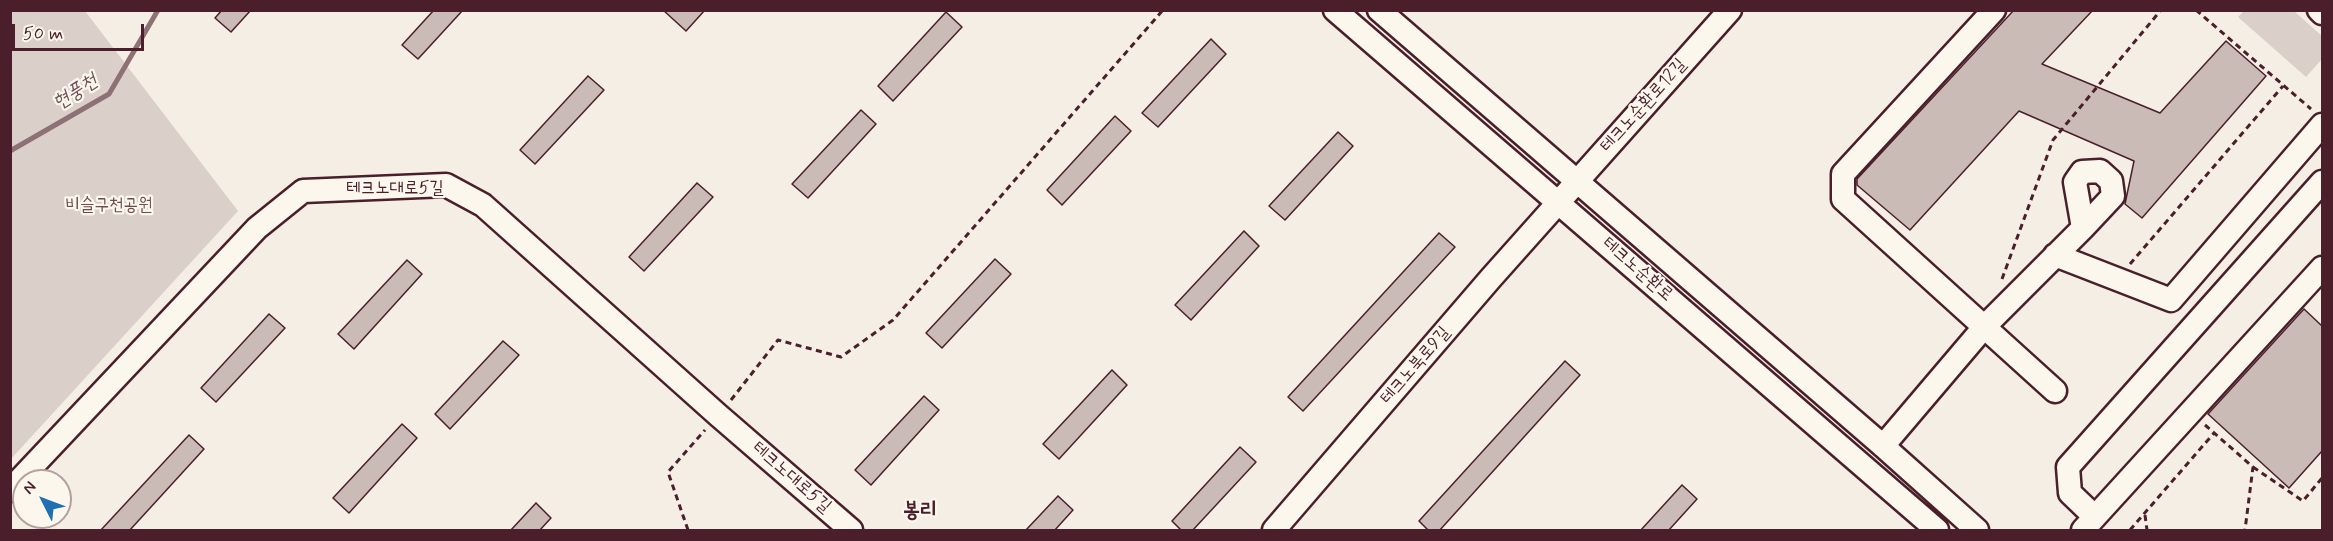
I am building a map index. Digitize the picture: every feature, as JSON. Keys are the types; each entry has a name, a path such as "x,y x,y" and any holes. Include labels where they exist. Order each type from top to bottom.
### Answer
{"street":[{"name":"테크노순환로","path":"1335,10 1937,531"},
{"name":"테크노순환로","path":"1379,10 1883,446 1977,531"},
{"name":"테크노순환로12길","path":"1559,202 1730,10"},
{"path":"1994,10 1843,174 1843,199 2055,391"},
{"path":"2055,255 2172,300 2319,119"},
{"path":"2322,182 2068,467 2070,493 2089,524 2322,268"},
{"name":"테크노대로5길","path":"10,490 257,228 303,191 446,185 483,205 852,531"},
{"name":"테크노북로9길","path":"1274,531 1559,202"},
{"path":"1883,446 1985,326 2083,228"}],"path":[{"path":"688,531 668,471 718,415 778,340 841,357 893,320 1163,10"},
{"path":"2001,282 2053,140 2161,10"},
{"path":"2196,10 2319,119"},
{"path":"2117,279 2283,86"},
{"path":"2191,413 2253,467 2303,501 2322,478"},
{"path":"2130,531 2214,433"},
{"path":"2245,531 2253,467"},
{"path":"2145,515 2147,531"}],"green space":[{"name":"비슬구천공원","path":"11,10 85,11 238,211 11,459"},
{"path":"2244,11 2294,11 2322,36 2322,59 2306,77 2238,17"}],"building":[{"path":"222,10 251,10 231,32 215,18"},
{"path":"434,10 463,10 418,59 402,45"},
{"path":"663,10 705,10 686,31"},
{"path":"2014,10 2093,10 2042,64 2160,113 2226,41 2266,76 2142,218 2125,204 2134,161 2019,111 1910,230 1857,185 1857,179"},
{"path":"946,12 962,27 893,101 878,86"},
{"path":"1211,39 1226,54 1158,127 1142,113"},
{"path":"588,76 604,90 535,164 520,150"},
{"path":"861,110 876,124 808,198 792,184"},
{"path":"1115,116 1131,131 1062,205 1047,190"},
{"path":"1338,132 1353,146 1285,220 1269,206"},
{"path":"697,183 713,197 644,271 629,257"},
{"path":"1244,231 1259,246 1191,320 1175,305"},
{"path":"1439,233 1455,247 1303,411 1288,397"},
{"path":"995,259 1011,274 942,348 926,333"},
{"path":"407,260 422,274 354,349 338,334"},
{"path":"2304,309 2322,326 2322,451 2289,488 2208,414"},
{"path":"269,314 285,328 216,402 201,388"},
{"path":"503,341 519,355 450,429 435,414"},
{"path":"1565,361 1580,375 1439,531 1429,531 1419,521"},
{"path":"1112,370 1127,385 1059,459 1043,444"},
{"path":"924,396 939,410 871,485 855,470"},
{"path":"402,424 417,438 349,513 333,498"},
{"path":"189,435 204,449 129,531 100,531"},
{"path":"1240,447 1256,462 1192,531 1182,531 1172,521"},
{"path":"1682,485 1697,499 1668,531 1640,531"},
{"path":"1058,496 1073,510 1054,531 1025,531"},
{"path":"536,503 551,518 539,531 510,531"}],"waterway":[{"name":"현풍천","path":"10,151 109,94 158,10"}],"district":[{"name":"봉리","path":"920,512"}]}
